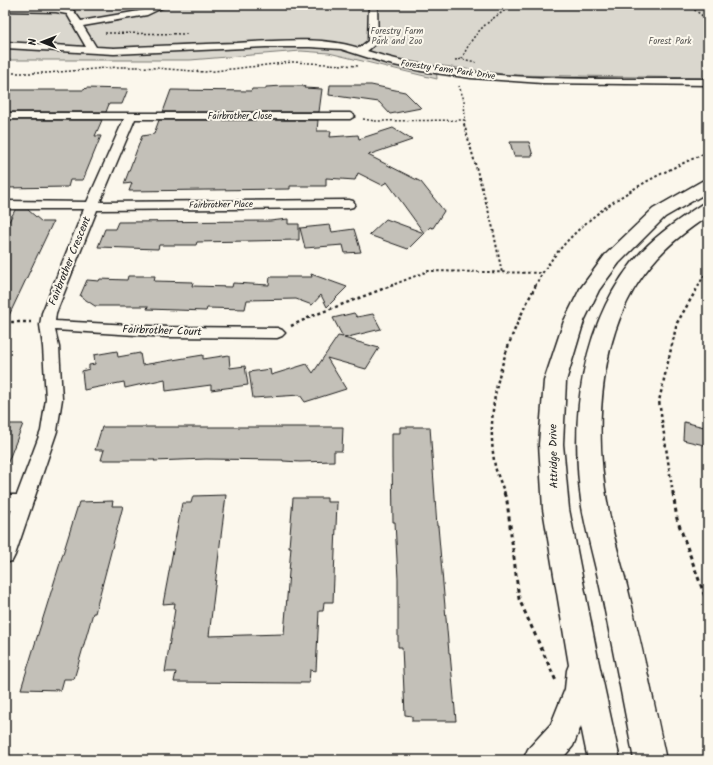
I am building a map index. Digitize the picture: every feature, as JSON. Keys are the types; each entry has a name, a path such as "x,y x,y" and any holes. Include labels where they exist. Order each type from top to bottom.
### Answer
{"main road":[{"name":"Attridge Drive","path":"604,760 583,658 556,509 551,444 556,381 574,321 590,289 612,258 659,213 708,185"},
{"path":"650,760 628,649 594,501 589,439 594,375 602,340 616,305 629,282 643,262 664,241 682,225 708,208"},
{"path":"540,760 562,735 580,689 583,658"}],"street":[{"path":"79,24 142,13 164,5"},
{"path":"360,52 373,42 374,5"},
{"path":"5,8 38,8 70,12 79,24 85,39 94,51"},
{"name":"Forestry Farm Park Drive","path":"5,45 94,51 148,51 266,44 310,44 342,46 385,60 428,69 471,75 542,80 708,82"},
{"path":"5,116 130,116"},
{"name":"Fairbrother Close","path":"130,116 350,116"},
{"name":"Fairbrother Crescent","path":"5,555 49,430 54,399 50,347 40,324 52,303 130,116"},
{"name":"Fairbrother Place","path":"5,204 349,204"},
{"name":"Fairbrother Court","path":"40,324 168,332 277,333"},
{"path":"5,502 23,502"}],"path":[{"path":"462,59 466,46 487,21 515,5"},
{"path":"688,5 708,20"},
{"path":"428,69 432,63 462,59 483,63"},
{"path":"5,73 47,73 99,68 131,67 205,72 293,62 326,63 366,67"},
{"path":"455,83 459,86 464,100 464,125 492,224 502,273"},
{"path":"375,121 453,122 465,120"},
{"path":"708,269 676,323 659,401 677,519 708,605"},
{"path":"306,319 428,271 542,273"},
{"path":"5,322 40,324"}],"green space":[{"path":"5,5 704,5 708,10 708,78 510,75 436,65 437,79 329,53 301,51 190,60 5,60"}],"building":[{"path":"330,85 371,85 405,92 421,108 390,114 379,102 329,95"},
{"path":"305,86 304,88 322,89 319,112 163,112 171,90 251,91 252,89 266,89 266,87"},
{"path":"86,88 128,89 122,104 109,104 106,112 5,112 5,90 84,90"},
{"path":"5,120 102,120 95,136 101,136 83,180 70,180 68,187 5,188"},
{"path":"159,120 318,120 317,131 331,131 330,137 358,135 359,139 393,128 412,140 368,155 421,182 444,211 433,228 430,227 424,233 387,182 382,185 358,173 355,180 326,178 326,186 290,186 290,189 129,191 132,183 124,184 142,136 154,134"},
{"path":"510,142 529,142 533,156 514,156"},
{"path":"15,210 28,210 42,222 53,222 5,324 5,229"},
{"path":"288,219 288,224 299,224 299,240 197,242 196,245 159,245 158,249 98,247 105,229 115,229 118,222 270,221"},
{"path":"386,219 424,233 408,249 369,235"},
{"path":"330,225 332,232 354,229 361,252 345,253 343,245 305,248 300,228"},
{"path":"311,274 347,287 327,307 321,295 312,305 296,299 247,300 245,309 207,308 206,311 147,309 148,306 95,306 80,296 87,280 127,280 128,276 155,276 154,281 193,282 192,286 232,287 233,283 269,285 270,277 312,277"},
{"path":"354,313 357,317 373,314 381,329 344,338 379,348 366,369 327,358 346,389 305,402 300,395 253,398 249,372 270,369 271,375 307,364 313,373 338,336 343,337 333,318"},
{"path":"117,351 118,357 140,353 142,365 203,355 203,359 229,355 230,368 245,366 248,385 211,390 211,385 166,391 165,379 125,388 124,382 84,390 82,371 89,369 89,365 95,364 94,355"},
{"path":"684,422 708,428 708,446 683,440"},
{"path":"5,424 23,424 6,467 5,467"},
{"path":"102,427 343,427 342,451 334,451 334,461 300,462 283,460 206,459 154,461 155,460 101,460 104,450 95,450"},
{"path":"400,427 430,427 437,526 456,721 412,721 412,716 405,715 402,647 398,647 398,579 395,522 393,522 392,433 400,433"},
{"path":"226,495 209,636 284,634 291,547 289,547 293,498 327,498 327,502 337,502 333,602 324,602 323,611 319,611 316,671 310,670 309,683 174,682 176,672 165,672 175,603 163,604 182,503 191,503 193,496"},
{"path":"113,501 112,506 123,506 95,613 93,613 74,679 64,679 61,690 21,689 79,502"}],"park label":[{"name":"Forestry Farm Park and Zoo","path":"397,36"},
{"name":"Forest Park","path":"670,41"}]}
